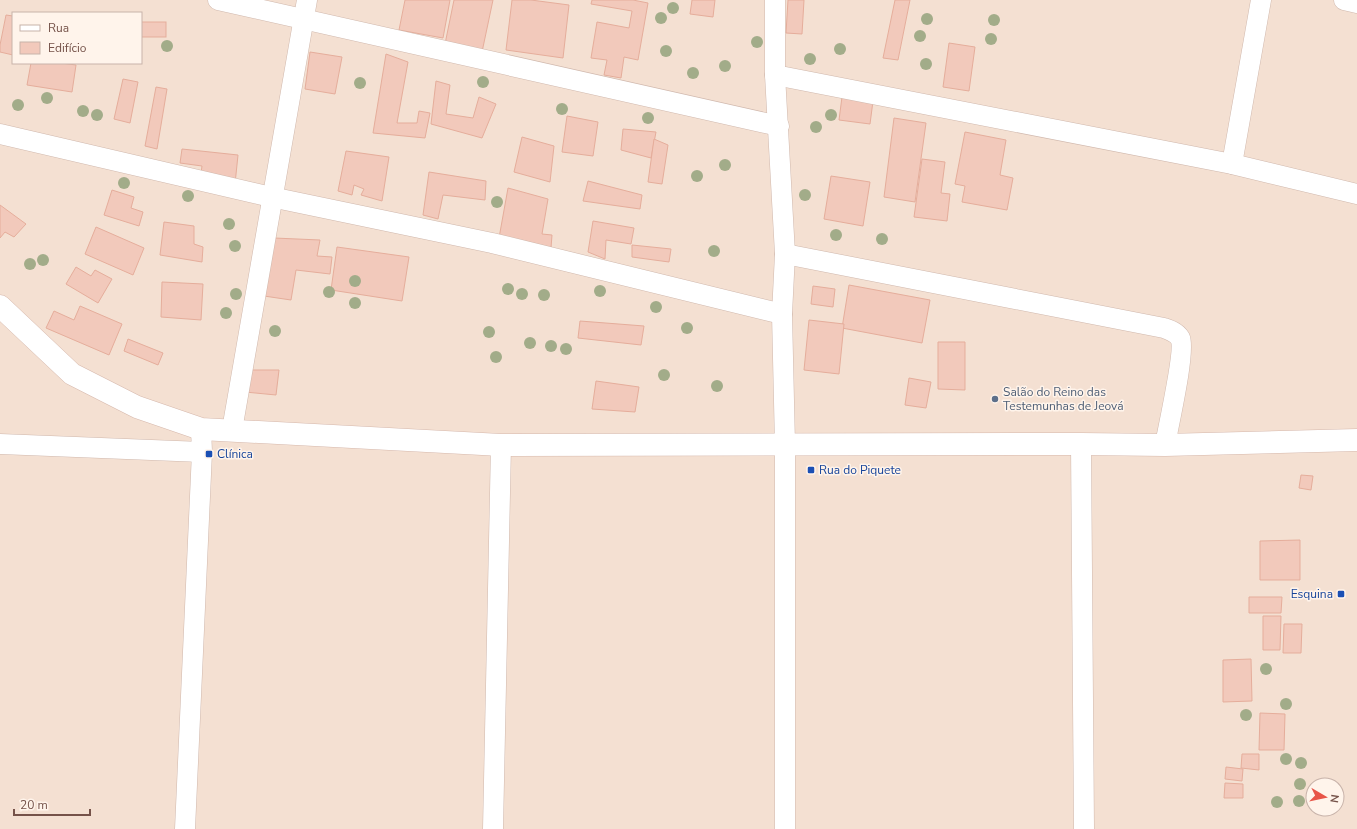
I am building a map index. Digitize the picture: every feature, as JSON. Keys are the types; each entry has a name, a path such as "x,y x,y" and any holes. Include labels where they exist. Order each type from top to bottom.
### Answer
{"street":[{"path":"218,0 779,126"},
{"path":"232,430 307,0"},
{"path":"775,0 776,75 785,254 782,314 785,445 785,829"},
{"path":"1232,164 1262,0"},
{"path":"1344,0 1357,3"},
{"path":"776,75 1232,164 1357,194"},
{"path":"0,134 272,197 492,243 782,314"},
{"path":"785,254 1164,328 1175,332 1180,339 1182,355 1165,445"},
{"path":"0,306 72,374 137,407 202,429 502,445 1165,445 1357,440"},
{"path":"185,829 202,429"},
{"path":"0,444 202,452"},
{"path":"1081,444 1084,829"},
{"path":"493,829 502,445"}],"shaded area":[{"path":"0,0 1357,0 1357,829 0,829"}],"building":[{"path":"405,0 450,0 443,38 399,30"},
{"path":"454,0 493,0 482,52 445,44"},
{"path":"512,0 531,0 569,5 563,58 506,50"},
{"path":"592,0 633,0 648,3 638,60 624,57 621,78 604,75 607,60 591,58 597,22 629,28 632,11 591,4"},
{"path":"692,0 715,0 713,17 690,14"},
{"path":"788,0 804,0 802,34 786,33"},
{"path":"895,0 910,0 898,60 883,58"},
{"path":"6,15 12,16 12,55 0,52"},
{"path":"142,22 166,22 166,37 142,37"},
{"path":"949,43 975,47 969,91 943,87"},
{"path":"310,52 342,57 335,94 305,89"},
{"path":"386,54 408,62 397,123 417,123 419,111 430,113 425,138 373,133"},
{"path":"31,64 76,65 72,92 27,85"},
{"path":"123,79 138,82 130,123 114,119"},
{"path":"436,81 450,85 446,114 473,118 479,97 496,104 482,138 431,124"},
{"path":"156,87 167,89 157,149 145,146"},
{"path":"842,97 873,101 870,124 839,120"},
{"path":"567,116 598,122 593,156 562,152"},
{"path":"894,118 926,123 915,202 884,197"},
{"path":"623,129 656,132 651,158 621,150"},
{"path":"965,132 1006,140 1000,175 1013,178 1007,210 962,202 965,186 955,184"},
{"path":"522,137 554,146 550,182 514,172"},
{"path":"654,139 668,145 662,184 648,182"},
{"path":"182,149 238,155 235,184 200,180 202,166 180,163"},
{"path":"346,151 389,157 382,201 361,195 364,189 354,185 352,195 338,191"},
{"path":"922,159 945,162 941,193 950,194 947,221 914,217"},
{"path":"429,172 486,181 485,200 443,195 438,219 423,215"},
{"path":"831,176 870,182 863,226 824,219"},
{"path":"588,181 642,195 640,209 583,201"},
{"path":"508,188 548,199 542,234 552,235 551,248 499,238"},
{"path":"112,190 134,197 131,208 143,212 139,226 104,215"},
{"path":"0,205 26,224 14,237 5,232 0,238"},
{"path":"593,221 634,228 631,244 606,240 605,259 588,252"},
{"path":"164,222 194,226 194,244 203,247 202,262 160,255"},
{"path":"96,227 144,248 133,275 85,254"},
{"path":"274,238 320,240 317,256 332,257 330,274 296,270 291,300 264,296"},
{"path":"632,245 671,249 669,262 632,257"},
{"path":"337,247 409,257 402,301 331,290"},
{"path":"76,267 91,276 95,270 112,279 98,303 66,284"},
{"path":"162,282 203,284 201,320 161,317"},
{"path":"849,285 930,300 922,343 842,328"},
{"path":"813,286 835,289 833,307 811,304"},
{"path":"80,306 122,324 109,355 46,328 54,311 74,320"},
{"path":"809,320 844,324 839,374 804,370"},
{"path":"580,321 644,326 641,345 578,338"},
{"path":"128,339 163,353 158,365 124,351"},
{"path":"938,342 965,342 965,390 938,389"},
{"path":"249,370 279,370 276,395 245,392"},
{"path":"909,378 931,382 926,408 905,405"},
{"path":"596,381 639,387 635,412 592,409"},
{"path":"1301,475 1313,476 1311,490 1299,488"},
{"path":"1300,540 1300,580 1260,580 1260,541"},
{"path":"1249,597 1282,597 1281,613 1249,613"},
{"path":"1263,616 1281,616 1280,650 1263,650"},
{"path":"1284,624 1302,624 1301,653 1283,653"},
{"path":"1251,659 1252,701 1223,702 1223,660"},
{"path":"1260,713 1285,714 1284,750 1259,750"},
{"path":"1242,754 1259,754 1259,770 1241,768"},
{"path":"1226,767 1243,769 1242,781 1225,779"},
{"path":"1225,783 1243,784 1243,798 1224,798"}],"place":[{"name":"Salão do Reino das Testemunhas de Jeová","path":"995,399"},
{"name":"Clínica","path":"209,454"},
{"name":"Rua do Piquete","path":"811,470"},
{"name":"Esquina","path":"1341,594"}]}
